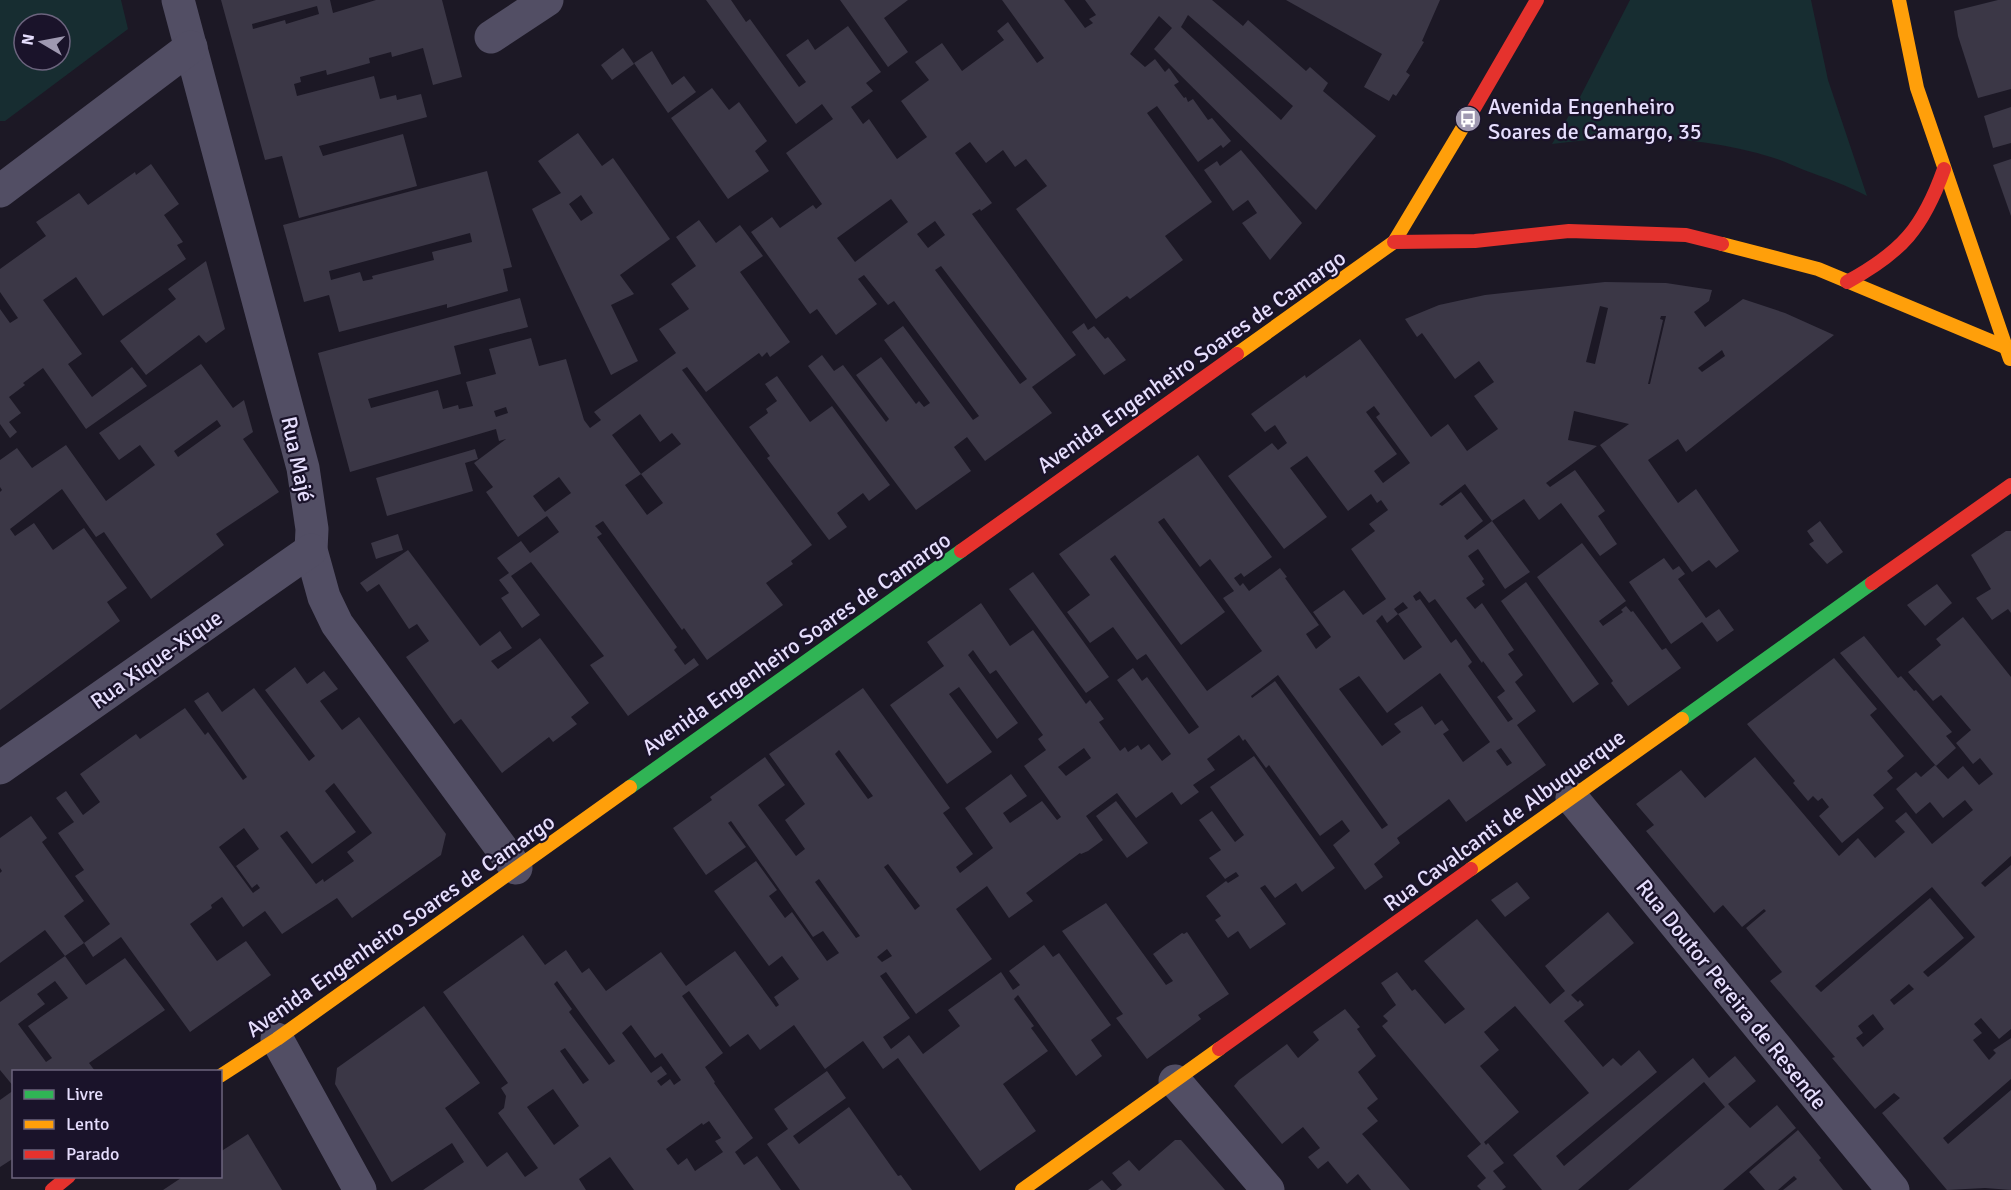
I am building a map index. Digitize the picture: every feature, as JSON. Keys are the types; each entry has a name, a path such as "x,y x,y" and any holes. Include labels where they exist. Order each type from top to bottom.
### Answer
{"street":[{"name":"Rua Majé","path":"178,0 303,468 312,529 311,550 324,597 337,624 516,868"},
{"path":"491,37 548,0"},
{"path":"1394,242 1440,168 1537,0"},
{"path":"1899,0 1917,88 2011,361"},
{"path":"1,189 191,47"},
{"path":"1847,282 1890,257 1908,239 1924,218 1936,194 1944,169"},
{"path":"1394,242 1475,241 1569,231 1686,235 1818,269 2005,347"},
{"name":"Avenida Engenheiro Soares de Camargo","path":"222,1075 277,1039 1394,242"},
{"name":"Rua Cavalcanti de Albuquerque","path":"1022,1190 2011,485"},
{"name":"Rua Xique-Xique","path":"0,768 311,550"},
{"name":"Rua Doutor Pereira de Resende","path":"1572,798 1893,1190"},
{"path":"277,1039 360,1190"},
{"path":"1175,1081 1268,1190"},
{"path":"52,1190 67,1178"}],"green space":[{"path":"0,0 121,0 128,29 72,71 72,12 12,12 12,72 71,72 5,121 0,121"},
{"path":"1630,0 1811,0 1828,80 1867,196 1778,159 1719,145 1636,138 1552,144 1580,97"}],"building":[{"path":"221,0 330,0 333,13 376,0 442,0 462,77 433,85 423,48 392,57 391,52 369,58 370,63 327,75 326,70 300,77 301,82 294,84 297,96 374,76 380,99 396,95 397,100 421,94 427,117 319,146 323,156 403,134 417,186 299,218 282,156 265,160","holes":["317,6 319,14 286,24 285,20 253,29 252,24"]},
{"path":"706,0 731,0 746,22 750,19 799,87 806,82 786,55 808,39 815,50 848,26 881,72 866,83 873,91 851,107 863,124 869,119 897,159 927,137 901,101 929,80 915,62 942,43 962,71 1004,40 997,31 1008,22 1037,63 1044,58 1002,0 1064,0 1085,28 1093,23 1089,19 1096,15 1085,0 1212,0 1243,26 1248,20 1306,71 1310,67 1328,83 1323,91 1376,136 1316,210 1154,49 1172,28 1159,16 1130,54 1145,67 1155,59 1165,72 1169,68 1179,82 1174,85 1184,98 1186,97 1188,102 1193,99 1208,120 1212,118 1231,141 1223,148 1221,145 1198,162 1157,106 1147,113 1212,202 1165,236 1183,260 1130,299 1127,296 1096,319 1016,209 1047,186 1026,159 1015,167 1003,150 986,163 970,142 955,153 992,203 972,214 1076,355 1032,387 1052,413 985,461 967,437 954,447 971,471 916,510 808,366 822,355 834,371 843,365 886,422 889,419 856,375 881,357 916,404 919,401 924,407 930,403 884,340 903,326 973,420 979,416 894,301 888,305 864,275 858,279 877,304 836,335 817,309 810,314 751,232 772,217 780,228 813,205 816,209 822,204 786,153 833,119 822,104 796,124","holes":["1188,15 1293,106 1281,120 1181,27","891,199 908,222 855,262 837,238","935,221 945,235 928,248 917,234","941,266 1027,379 1020,384 935,270"]},
{"path":"840,0 908,0 884,18 908,52 888,67"},
{"path":"1286,0 1440,0 1422,41 1424,42 1406,72 1410,75 1396,96 1393,94 1389,101 1364,87 1382,54"},
{"path":"1998,0 2011,0 2011,89 1978,98 1958,36 1954,11"},
{"path":"623,48 634,64 612,80 601,65"},
{"path":"652,51 672,85 684,76 696,92 668,113 634,63"},
{"path":"712,88 729,110 739,102 767,141 755,151 769,171 728,199 671,118"},
{"path":"2011,107 2011,143 1993,148 1984,116"},
{"path":"578,133 602,166 613,158 670,239 620,275 634,294 611,305 638,361 611,375 532,209 561,193 538,161","holes":["581,195 593,213 581,221 569,204"]},
{"path":"1241,150 1302,223 1270,260 1242,223 1257,213 1248,200 1233,211 1204,170 1217,161 1220,166"},
{"path":"2011,159 2011,216 1993,165"},
{"path":"151,164 179,204 164,215 183,242 177,245 186,259 103,316 76,277 43,300 82,354 68,364 92,397 132,367 147,386 86,429 43,368 9,397 21,413 9,422 17,432 10,438 0,424 0,309 10,323 18,318 0,292 0,269 46,236 36,222 79,193 88,205 135,172 136,175"},
{"path":"487,171 512,267 503,269 508,291 447,308 447,304 339,332 329,295 304,302 283,225","holes":["470,233 472,242 432,252 434,260 372,276 373,279 363,281 360,272 331,280 329,271"]},
{"path":"699,220 716,243 740,225 763,256 740,272 790,342 770,357 767,352 762,357 759,353 706,392 687,367 682,370 812,545 791,561 793,564 766,583 783,605 707,660 684,628 682,630 603,521 595,526 602,534 597,537 677,647 674,650 685,665 694,658 699,665 628,716 590,665 604,656 531,562 511,576 540,615 522,628 501,598 509,593 499,580 509,573 497,558 521,541 530,553 559,532 547,516 518,537 486,492 493,487 474,463 506,439 499,441 496,429 350,472 318,353 520,298 528,327 454,346 461,374 368,399 371,408 438,390 443,409 458,405 459,409 473,406 466,382 496,374 489,349 531,338 539,366 566,359 584,420 590,428 601,420 594,412 676,353 659,329 689,309 671,284 696,266 676,237","holes":["506,407 508,413 496,417 494,411","640,414 660,442 672,433 681,444 641,474 612,435","641,474 663,503 647,515 625,485","559,477 571,493 545,512 533,496"]},
{"path":"206,261 225,329 206,343 199,335 146,375 120,341 176,299 168,289"},
{"path":"1605,282 1666,283 1712,290 1709,301 1694,312 1705,327 1743,299 1785,313 1834,335 1686,452 1678,439 1648,460 1678,503 1696,489 1739,551 1716,568 1709,560 1692,572 1600,445 1629,424 1574,411 1568,440 1597,446 1546,483 1550,487 1575,470 1605,511 1598,516 1617,544 1600,556 1561,503 1539,520 1524,499 1492,521 1530,572 1505,589 1478,549 1468,556 1484,579 1482,581 1485,585 1466,598 1475,609 1482,603 1514,650 1508,654 1523,675 1515,682 1536,711 1517,725 1546,765 1466,822 1449,799 1397,838 1400,843 1374,864 1383,877 1365,890 1333,845 1350,831 1342,820 1320,836 1269,765 1266,768 1245,739 1243,741 1239,735 1207,759 1215,770 1193,785 1199,792 1181,805 1172,792 1136,818 1117,793 1086,816 1103,840 1088,851 1080,853 1026,893 1033,901 1009,918 987,886 956,909 992,959 916,1014 886,972 880,976 910,1018 883,1037 891,1049 909,1035 923,1054 960,1026 948,1010 1001,972 1013,990 1020,985 1009,971 1044,945 1053,957 1059,953 1111,1025 1091,1040 1102,1056 1076,1076 1018,995 1014,999 1034,1026 1031,1028 1048,1051 1003,1084 1036,1131 980,1171 898,1058 883,1069 863,1041 825,1069 794,1025 760,1050 748,1034 730,1047 689,991 682,996 723,1053 705,1067 753,1138 735,1152 744,1165 757,1156 781,1190 634,1190 610,1157 579,1179 586,1190 423,1190 464,1162 452,1143 391,1181 335,1084 337,1068 424,1006 480,1083 445,1108 487,1167 507,1152 525,1177 538,1168 498,1113 504,1108 506,1096 501,1088 508,1083 443,992 523,935 545,965 566,950 582,973 589,968 606,991 661,952 686,986 735,951 776,1007 779,1005 774,997 799,979 782,956 769,966 714,891 756,861 777,890 769,896 785,918 792,912 827,961 839,953 823,931 813,937 731,821 728,823 746,847 706,875 673,828 712,800 710,797 765,757 785,785 758,805 796,856 805,849 785,820 805,804 769,754 863,688 950,808 943,813 973,854 956,867 960,873 993,848 965,808 1011,774 1027,796 1003,813 1010,823 1042,801 1057,820 1061,817 1024,766 1046,750 1038,739 1043,735 996,670 990,674 973,650 968,655 1018,723 997,739 959,687 949,694 992,752 947,784 890,705 944,666 927,642 981,603 1010,646 1033,630 1086,704 1090,700 1104,719 1099,722 1120,751 1125,747 1128,752 1138,745 1141,750 1149,744 1162,761 1171,754 1117,680 1133,668 1142,681 1147,677 1189,734 1199,727 1146,654 1137,660 1113,627 1090,643 1067,612 1090,595 1059,554 1198,455 1272,557 1244,577 1241,573 1234,578 1240,586 1243,583 1249,591 1280,568 1319,625 1306,634 1316,649 1331,637 1313,612 1344,590 1363,615 1386,599 1351,549 1375,531 1369,524 1388,510 1381,500 1377,503 1371,494 1348,511 1307,456 1290,468 1327,517 1284,549 1228,476 1272,443 1278,450 1287,443 1275,425 1265,432 1251,414 1360,339 1431,437 1448,424 1467,451 1498,429 1474,396 1494,382 1479,361 1455,379 1422,333 1417,337 1405,319 1439,305 1485,295","holes":["1600,306 1608,308 1595,364 1586,362","1661,316 1666,316 1650,384 1648,384 1663,320 1660,319","1722,350 1725,356 1702,372 1698,368","1374,406 1380,414 1376,417 1410,463 1383,483 1374,471 1397,454 1366,412","1465,484 1492,521 1467,540 1464,536 1483,521 1461,492 1442,506 1439,504","1164,518 1200,567 1210,559 1234,591 1223,598 1262,651 1207,691 1110,559 1115,555 1181,645 1225,612 1158,522","1420,591 1429,603 1435,599 1505,691 1497,697 1513,719 1508,722 1468,666 1472,662 1456,639 1451,643 1420,599 1416,601 1413,596","1403,602 1408,608 1398,614 1394,609","1398,614 1422,647 1404,660 1376,621 1382,615 1387,623","1440,673 1490,742 1463,762 1443,734 1449,730 1442,720 1435,725 1422,706 1394,724 1401,732 1382,746 1339,689 1359,676 1387,713","1278,675 1388,825 1382,829 1275,681 1252,698 1251,696","1084,748 1091,758 1066,776 1058,767","1501,748 1512,763 1507,766 1496,751","839,750 873,796 868,799 835,754","888,864 920,906 915,910 884,867","819,879 860,936 856,938 815,882","887,949 892,956 882,962 877,957","557,981 615,1061 609,1065 569,1012 572,1009 554,984","631,1025 655,1058 662,1053 681,1080 674,1085 670,1079 661,1086 657,1081 667,1074 661,1066 651,1073 622,1033","565,1048 589,1080 583,1084 560,1051","553,1089 579,1126 554,1145 527,1107","709,1121 721,1138 715,1141 723,1152 695,1171 687,1158 678,1165 666,1149 702,1123 703,1125"]},
{"path":"1084,323 1088,330 1094,326 1105,339 1108,337 1126,360 1104,375 1072,332"},
{"path":"201,364 233,408 244,400 253,432 243,439 279,492 216,534 224,545 151,599 104,532 96,537 62,489 10,529 15,536 34,523 53,550 84,528 127,588 107,602 120,621 0,710 0,492 2,490 0,460 17,448 32,468 66,445 106,501 155,465 140,445 119,460 99,433","holes":["217,420 221,426 178,457 174,451"]},
{"path":"777,376 810,422 832,406 890,485 869,501 863,493 837,513 847,527 829,540 767,458 770,456 749,427 768,413 766,409 777,401 765,384"},
{"path":"475,449 478,459 465,463 473,491 387,516 376,478"},
{"path":"1820,521 1843,552 1827,564 1809,544 1814,541 1807,531"},
{"path":"2006,531 2011,531 2011,613 2008,609 1992,620 1976,598 1991,589 1971,555"},
{"path":"398,534 403,550 376,559 371,543"},
{"path":"1582,543 1626,601 1599,621 1603,626 1623,612 1621,610 1626,606 1631,612 1633,611 1662,650 1666,648 1681,668 1628,706 1611,683 1613,681 1537,577"},
{"path":"408,550 480,646 500,631 512,648 491,661 498,669 540,638 589,703 571,717 577,724 553,742 549,737 502,773 461,719 454,724 406,657 429,641 417,624 409,629 379,584 367,592 360,583"},
{"path":"1664,558 1673,570 1679,566 1685,574 1678,579 1706,618 1719,609 1734,630 1717,642 1702,622 1671,644 1629,582"},
{"path":"1033,572 1109,677 1086,693 1009,589"},
{"path":"1526,582 1599,684 1573,703 1501,601"},
{"path":"1937,584 1952,603 1925,626 1907,605"},
{"path":"1963,617 2011,677 2011,856 1981,883 1985,887 2011,865 2011,1029 1999,1039 1981,1018 1974,1024 1982,1033 1973,1040 1989,1060 1996,1053 1993,1050 2011,1038 2011,1079 1943,1138 1948,1144 2011,1090 2011,1190 1985,1188 1947,1190 1882,1113 1900,1098 1894,1093 1875,1109 1832,1058 1835,1057 1770,981 1782,972 1746,928 1766,911 1764,909 1742,927 1723,905 1714,913 1646,831 1654,825 1636,804 1681,770 1705,798 1755,757 1839,856 1858,838 1875,858 1905,832 1895,821 1906,812 1932,844 1973,810 1965,800 1943,818 1930,802 1916,814 1896,789 1916,772 1921,777 1935,765 1948,779 1963,766 1979,785 1993,774 1980,758 1973,764 1956,743 1971,730 1941,695 1933,701 1908,672 1941,645 1936,639","holes":["1932,887 1975,937 1943,965 1928,977 1923,972 1964,938 1930,898 1821,992 1815,986","1909,984 1914,989 1894,1005 1890,1000","1873,1014 1884,1029 1863,1047 1856,1038 1863,1033 1858,1026"]},
{"path":"1864,636 1898,678 1901,676 1914,691 1916,690 1952,732 1946,736 1956,748 1936,766 1840,653"},
{"path":"1834,658 1877,709 1870,715 1904,756 1887,771 1893,778 1873,795 1884,808 1842,843 1819,816 1829,807 1822,798 1818,801 1813,796 1808,801 1793,783 1795,781 1747,724"},
{"path":"295,667 307,684 324,671 338,689 320,701 342,730 359,717 446,834 441,855 352,918 337,898 282,934 265,911 243,927 222,897 211,905 212,908 190,924 217,961 246,941 271,975 190,1032 121,937 93,957 84,943 110,924 75,876 84,870 58,833 74,822 56,798 66,791 83,815 100,802 80,774 136,734 140,739 185,708 205,735 208,732 243,780 247,777 194,701 208,692 222,712 254,688 309,761 315,756 265,690","holes":["334,783 372,833 347,852 354,861 324,882 323,879 316,884 280,836 287,831 312,864 356,832 325,791","244,828 259,849 236,866 252,888 257,884 260,888 253,893 219,847"]},
{"path":"1254,756 1335,868 1302,892 1296,883 1275,898 1265,885 1260,888 1286,924 1250,949 1238,931 1228,938 1215,920 1221,916 1206,896 1226,881 1228,883 1239,876 1236,872 1225,879 1209,858 1221,850 1199,820 1212,811 1235,842 1244,835 1210,787"},
{"path":"1116,801 1148,843 1127,858 1096,816"},
{"path":"31,816 47,838 42,842 84,901 64,916 84,943 65,956 45,930 0,963 0,873 2,871 0,868 0,838"},
{"path":"1517,882 1530,898 1505,917 1491,900"},
{"path":"1106,903 1166,985 1173,981 1153,954 1182,933 1187,932 1229,994 1198,1015 1201,1019 1147,1059 1116,1018 1123,1014 1062,931"},
{"path":"1608,912 1634,943 1571,995 1584,1005 1564,1021 1603,1067 1613,1058 1621,1066 1639,1050 1657,1072 1556,1156 1564,1166 1693,1058 1709,1078 1735,1056 1756,1081 1728,1104 1750,1128 1777,1105 1796,1128 1723,1190 1628,1190 1725,1107 1704,1082 1578,1190 1542,1190 1513,1155 1589,1093 1515,1006 1484,1032 1499,1050 1480,1066 1519,1112 1484,1142 1486,1145 1488,1143 1504,1163 1493,1171 1506,1187 1502,1190 1481,1190 1477,1186 1486,1178 1467,1156 1481,1144 1382,1026 1388,1021 1383,1016 1396,1005 1381,983 1397,972 1412,991 1415,989 1445,1024 1465,1009 1424,961 1477,919 1550,1004 1565,991 1545,966"},
{"path":"65,956 86,985 125,958 165,1010 89,1063 94,1070 12,1070 12,1085 0,1070 0,1002","holes":["55,981 68,998 28,1026 52,1058 46,1062 18,1024 45,1004 37,994"]},
{"path":"1345,1009 1360,1027 1357,1029 1376,1056 1358,1072 1378,1099 1367,1108 1378,1121 1362,1134 1410,1190 1371,1190 1358,1174 1347,1184 1328,1161 1318,1169 1308,1157 1320,1148 1303,1127 1282,1144 1234,1086 1287,1044 1298,1058 1319,1040 1313,1032"},
{"path":"827,1071 846,1098 793,1136 799,1144 849,1107 898,1176 901,1175 912,1190 800,1190 767,1144 788,1129 774,1109"},
{"path":"12,1091 12,1159 0,1167 0,1100"},
{"path":"1798,1130 1843,1190 1783,1190 1797,1179 1794,1176 1778,1190 1765,1190 1749,1172"},
{"path":"248,1134 282,1190 163,1190 181,1178 222,1178 222,1151"},
{"path":"1175,1140 1181,1140 1225,1190 1116,1190 1122,1185 1112,1173 1129,1160 1139,1171"},
{"path":"1102,1180 1111,1190 1088,1190"}],"traffic: fast":[{"path":"630,787 961,551"},
{"path":"1682,719 1872,583"}],"traffic: slow":[{"path":"1899,0 1917,88 2010,359"},
{"path":"1237,354 1394,242 1472,112"},
{"path":"1722,244 1818,269 2005,347"},
{"path":"1471,869 1682,719"},
{"path":"222,1075 277,1039 630,787"},
{"path":"1022,1190 1219,1049"}],"traffic: jam":[{"path":"1472,112 1537,0"},
{"path":"1847,282 1882,260 1908,236 1928,207 1944,169"},
{"path":"1394,242 1475,241 1569,231 1686,235 1722,244"},
{"path":"961,551 1237,354"},
{"path":"1872,583 2011,485"},
{"path":"1219,1049 1471,869"},
{"path":"52,1190 67,1178"}],"place":[{"name":"Avenida Engenheiro Soares de Camargo, 35","path":"1468,119"}]}
